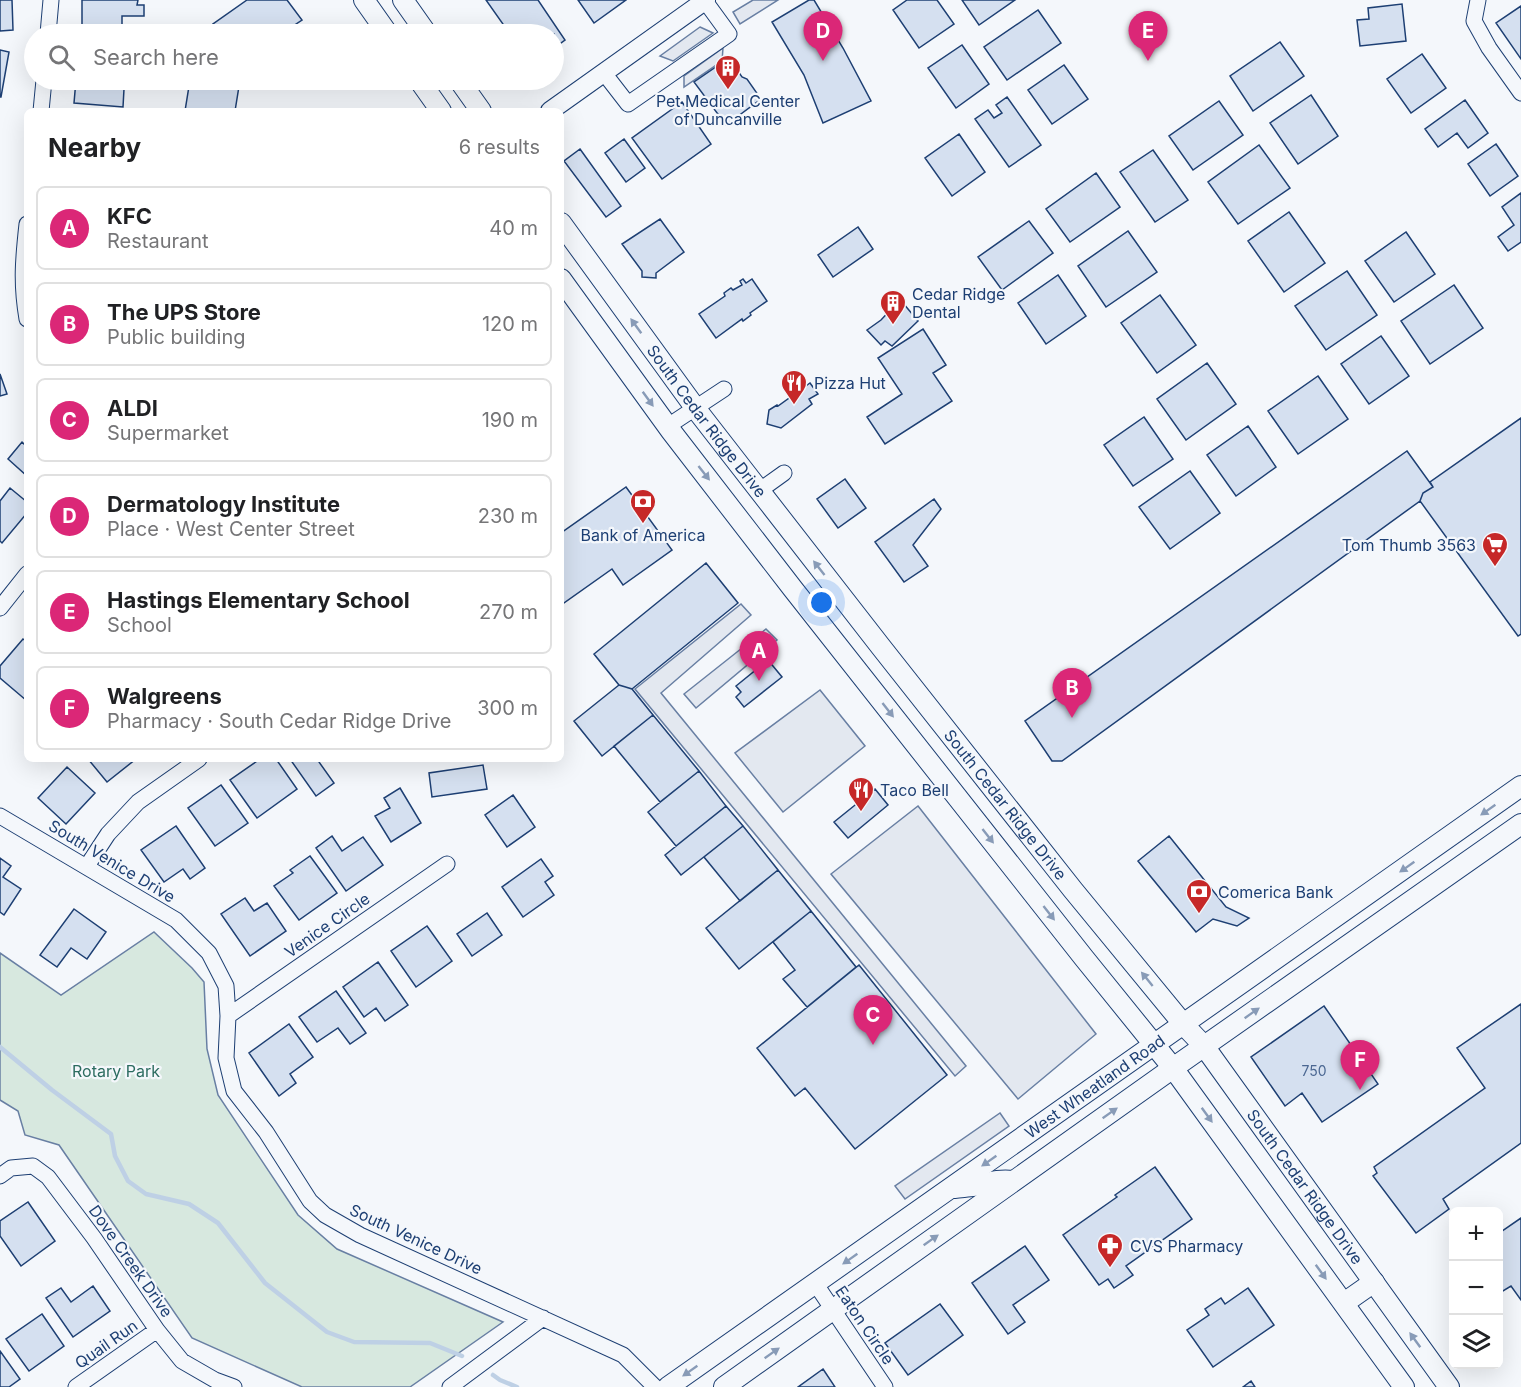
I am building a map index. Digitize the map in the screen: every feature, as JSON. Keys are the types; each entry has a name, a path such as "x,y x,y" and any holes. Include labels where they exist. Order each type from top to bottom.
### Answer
{"main road":[{"path":"364,0 381,24"},
{"path":"403,0 421,24"},
{"path":"426,90 439,108"},
{"path":"466,90 479,108"},
{"name":"South Cedar Ridge Drive","path":"564,226 759,491 1047,857 1204,1046 1449,1387"},
{"name":"South Cedar Ridge Drive","path":"564,283 668,426 852,664 1173,1068 1404,1387"},
{"path":"852,664 881,647"},
{"name":"West Wheatland Road","path":"668,1387 1521,786"},
{"name":"West Wheatland Road","path":"724,1387 1521,824"},
{"path":"1455,833 1474,858"},
{"path":"1014,869 1047,857"},
{"path":"949,1189 1002,1179 1013,1181"},
{"path":"1344,1303 1374,1282"}],"street":[{"path":"49,24 51,0"},
{"path":"554,108 705,0 729,34 628,104 604,73"},
{"path":"1478,0 1474,21 1521,93"},
{"path":"41,108 43,90"},
{"path":"24,247 22,263 24,300"},
{"path":"668,426 724,389"},
{"path":"759,491 784,473"},
{"path":"0,608 24,578"},
{"path":"87,866 108,834 138,802 195,762"},
{"name":"South Venice Drive","path":"0,816 176,920 209,953 226,986 228,1016 226,1058 234,1091 266,1132 310,1201 325,1215 360,1235 623,1355 655,1387"},
{"name":"Venice Circle","path":"228,1016 447,864"},
{"name":"Dove Creek Drive","path":"0,1176 10,1168 33,1166 48,1177 94,1238 157,1330 182,1361 215,1380 234,1387"},
{"name":"Eaton Circle","path":"815,1283 885,1387"},
{"path":"450,1387 543,1318"},
{"name":"Quail Run","path":"76,1387 157,1330"}],"green space":[{"name":"Rotary Park","path":"154,932 204,982 207,1049 218,1095 298,1215 337,1249 503,1322 410,1387 302,1387 192,1338 59,1145 25,1135 18,1111 0,1100 0,953 61,995"}],"shaded area":[{"path":"753,0 778,0 740,24 733,12"},
{"path":"700,27 713,33 673,61 660,56"},
{"path":"723,48 722,61 684,87 684,76"},
{"path":"741,604 751,615 661,693 966,1066 955,1076 635,689"},
{"path":"766,629 777,640 696,708 684,694"},
{"path":"820,690 865,746 783,812 735,753"},
{"path":"918,806 1096,1034 1018,1099 831,874"},
{"path":"1000,1113 1009,1126 905,1199 895,1186"}],"building":[{"path":"0,0 12,0 13,30 0,31"},
{"path":"82,0 138,0 137,5 144,5 144,16 122,16 122,24 82,24"},
{"path":"247,0 287,0 302,20 296,24 213,24"},
{"path":"486,0 538,0 554,24 503,24"},
{"path":"578,0 626,0 594,23"},
{"path":"809,0 814,0 871,101 823,123 804,75 772,22"},
{"path":"907,0 937,0 954,24 919,48 893,10"},
{"path":"962,0 1015,0 979,25"},
{"path":"1402,4 1406,41 1360,46 1357,20 1369,19 1368,8"},
{"path":"1521,6 1521,59 1496,23"},
{"path":"1038,10 1061,43 1007,80 984,47"},
{"path":"1280,42 1304,76 1253,111 1230,76"},
{"path":"962,45 989,84 956,108 928,68"},
{"path":"0,50 9,52 1,97 0,97"},
{"path":"1422,54 1446,88 1411,113 1387,79"},
{"name":"Pet Medical Center of Duncanville","path":"729,58 761,99 726,125 694,82"},
{"path":"1064,65 1088,99 1052,124 1028,90"},
{"path":"75,90 124,90 123,107 74,103"},
{"path":"188,90 238,90 235,108 185,108"},
{"path":"1311,95 1338,136 1298,164 1270,123"},
{"path":"1007,97 1041,145 1009,167 975,119 988,110 994,118 1002,113 996,105"},
{"path":"1465,100 1488,133 1468,148 1457,133 1438,147 1425,129"},
{"path":"1219,101 1243,135 1193,170 1169,136"},
{"path":"682,102 711,144 662,179 632,138"},
{"path":"959,134 985,172 952,196 925,158"},
{"path":"624,139 645,168 626,182 605,153"},
{"path":"1496,144 1518,176 1490,196 1468,164"},
{"path":"1259,145 1290,188 1238,224 1208,182"},
{"path":"580,149 621,206 606,217 564,161"},
{"path":"1153,150 1188,200 1155,222 1120,172"},
{"path":"1096,173 1120,207 1070,242 1046,209"},
{"path":"1521,193 1521,242 1508,251 1498,237 1514,225 1502,207"},
{"path":"1289,212 1325,263 1284,292 1248,241"},
{"path":"660,219 684,252 656,273 656,278 642,277 642,271 622,244"},
{"path":"1029,221 1053,253 1002,290 978,257"},
{"path":"858,227 873,249 833,277 818,255"},
{"path":"1128,231 1157,272 1106,307 1078,266"},
{"path":"1406,232 1435,274 1394,302 1365,261"},
{"path":"1347,271 1377,315 1326,350 1295,306"},
{"path":"1058,275 1086,316 1046,344 1018,303"},
{"path":"743,279 746,283 752,279 767,301 743,321 742,319 716,338 699,314 725,296 724,293 731,288 733,290 742,285 740,281"},
{"path":"1454,285 1483,328 1430,364 1401,321"},
{"path":"1160,295 1196,345 1157,373 1121,323"},
{"name":"Cedar Ridge Dental","path":"898,297 918,321 892,346 885,341 881,345 867,330 881,320 895,305"},
{"path":"923,329 946,365 933,373 952,401 885,444 867,417 902,394 878,358"},
{"path":"1381,336 1409,376 1369,404 1341,364"},
{"path":"1207,363 1236,404 1186,440 1157,399"},
{"path":"0,374 7,394 0,396"},
{"path":"1318,376 1348,419 1298,454 1268,411"},
{"name":"Pizza Hut","path":"810,383 818,394 809,399 812,404 781,428 767,424 769,410"},
{"path":"1144,417 1173,459 1133,486 1104,445"},
{"name":"Tom Thumb 3563","path":"1521,418 1521,634 1518,636 1420,501 1423,493 1433,487 1430,482"},
{"path":"1248,426 1276,467 1236,496 1207,455"},
{"path":"22,442 24,444 24,473 8,459"},
{"path":"1407,451 1433,487 1423,493 1420,501 1062,761 1052,761 1025,721"},
{"path":"1190,471 1220,513 1170,549 1139,507"},
{"path":"845,479 866,508 838,528 817,499"},
{"path":"626,487 672,550 623,585 612,569 564,603 564,531"},
{"path":"10,488 24,500 24,517 2,543 0,541 0,501"},
{"path":"934,499 941,509 913,545 928,566 904,582 875,542"},
{"path":"706,563 738,603 632,689 619,685 594,654"},
{"path":"24,640 24,698 0,678 0,666"},
{"path":"768,660 782,677 744,707 736,697 741,692 736,686"},
{"path":"619,685 632,689 653,715 602,756 574,721"},
{"path":"653,715 699,771 660,802 614,746"},
{"path":"90,762 132,762 107,782"},
{"path":"256,762 278,762 297,789 257,818 230,780"},
{"path":"292,762 319,762 334,783 316,796"},
{"path":"483,765 487,789 432,797 429,773"},
{"path":"67,767 95,793 66,824 38,798"},
{"path":"699,771 726,806 676,846 648,812"},
{"path":"221,785 248,823 215,846 188,808"},
{"path":"400,788 421,823 391,842 375,816 390,808 384,798"},
{"name":"Taco Bell","path":"875,789 888,805 848,838 834,822"},
{"path":"513,795 535,827 507,847 485,815"},
{"path":"726,806 743,826 681,875 665,855"},
{"path":"176,826 205,868 190,879 183,869 164,882 141,850"},
{"path":"743,826 778,870 740,901 704,857"},
{"path":"332,836 342,851 363,837 383,865 346,891 316,848"},
{"path":"1169,836 1226,907 1249,918 1237,926 1213,919 1196,932 1138,861"},
{"path":"310,856 337,893 299,920 274,886 293,873 290,870"},
{"path":"0,858 11,866 3,877 21,889 4,915 0,912"},
{"path":"541,859 553,876 545,882 554,895 523,917 502,887"},
{"path":"778,870 811,911 739,969 706,928"},
{"path":"245,898 254,911 267,903 286,931 250,956 221,914"},
{"path":"74,909 106,932 87,959 71,948 57,967 40,955"},
{"path":"811,911 856,967 807,1007 783,979 795,970 773,942"},
{"path":"487,913 502,935 472,956 457,934"},
{"path":"427,926 452,961 416,987 391,951"},
{"path":"378,962 408,1005 385,1021 376,1008 364,1017 343,987"},
{"path":"859,965 947,1075 855,1149 805,1088 795,1096 757,1048"},
{"path":"336,991 366,1033 350,1044 338,1028 317,1042 299,1017"},
{"path":"1521,1004 1521,1143 1443,1199 1449,1209 1416,1233 1373,1176 1377,1173 1374,1167 1485,1088 1457,1048"},
{"path":"1324,1006 1378,1084 1322,1122 1302,1093 1285,1106 1251,1057"},
{"path":"289,1024 313,1057 290,1074 296,1083 279,1096 249,1053"},
{"name":"CVS Pharmacy","path":"1155,1167 1192,1219 1126,1266 1133,1275 1114,1288 1108,1279 1099,1285 1063,1235"},
{"path":"28,1202 55,1241 21,1266 0,1236 0,1221"},
{"path":"1521,1218 1521,1300 1511,1286 1503,1291 1503,1231"},
{"path":"1025,1246 1049,1280 1013,1305 1025,1322 1008,1334 972,1283"},
{"path":"93,1286 110,1311 73,1337 46,1298 61,1288 71,1302"},
{"path":"1248,1288 1274,1325 1213,1367 1187,1330 1209,1315 1205,1309 1221,1298 1225,1304"},
{"path":"940,1304 963,1335 908,1375 885,1343"},
{"path":"42,1314 64,1346 29,1371 6,1339"},
{"path":"0,1351 20,1379 9,1387 0,1387"},
{"path":"823,1369 835,1387 798,1387"},
{"path":"1251,1381 1255,1387 1243,1387"}],"waterway":[{"path":"0,1047 111,1134 115,1156 128,1181 146,1194 189,1204 218,1223 265,1283 327,1332 354,1342 430,1343 462,1356"},
{"path":"493,1375 517,1387"}],"place":[{"name":"Dermatology Institute","path":"823,61"},
{"name":"Hastings Elementary School","path":"1148,61"},
{"name":"Pet Medical Center of Duncanville","path":"728,91"},
{"name":"Cedar Ridge Dental","path":"893,326"},
{"name":"Pizza Hut","path":"794,406"},
{"name":"Bank of America","path":"643,525"},
{"name":"Tom Thumb 3563","path":"1495,568"},
{"name":"KFC","path":"759,681"},
{"name":"The UPS Store","path":"1072,718"},
{"name":"Taco Bell","path":"861,813"},
{"name":"Comerica Bank","path":"1199,915"},
{"name":"ALDI","path":"873,1045"},
{"name":"Walgreens","path":"1360,1090"},
{"name":"CVS Pharmacy","path":"1110,1269"}]}
